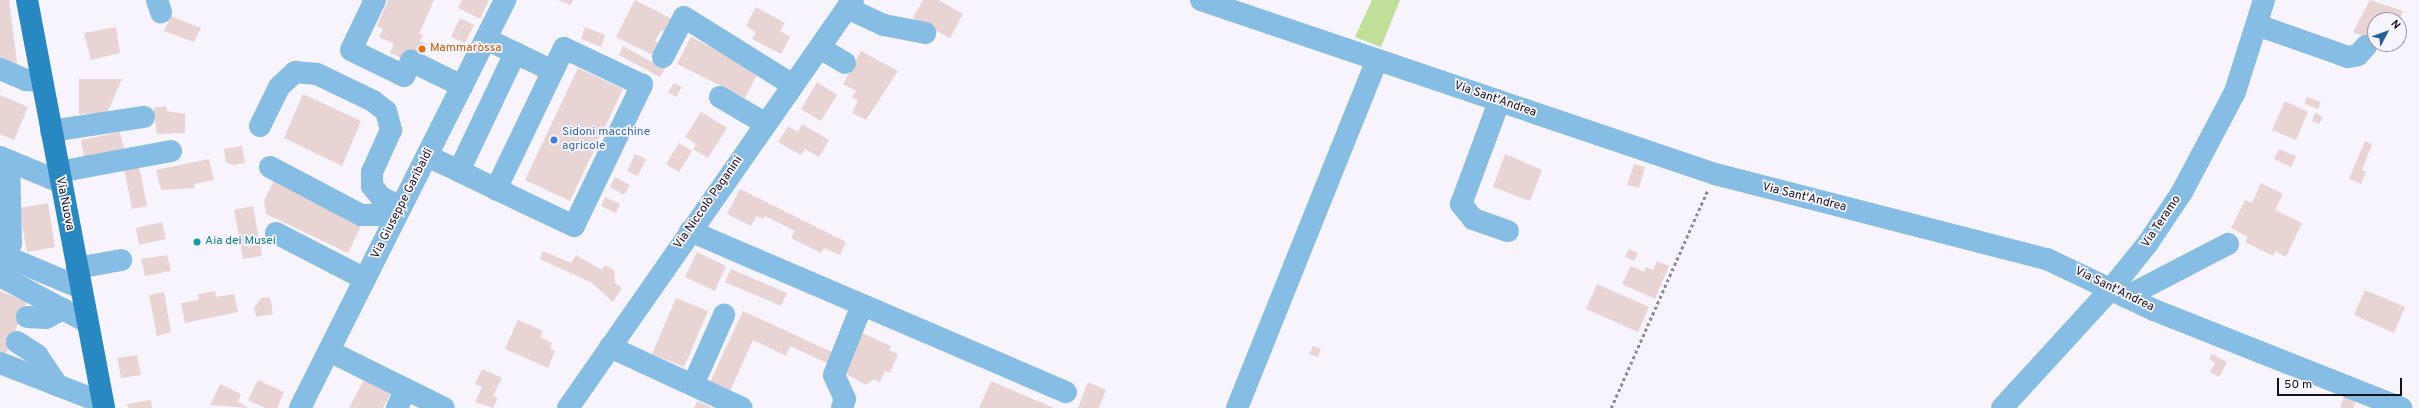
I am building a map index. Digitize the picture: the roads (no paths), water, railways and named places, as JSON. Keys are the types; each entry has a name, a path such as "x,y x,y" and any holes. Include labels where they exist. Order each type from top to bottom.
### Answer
{"main road":[{"name":"Via Nuova","path":"27,0 103,406"}],"street":[{"path":"375,0 351,50 404,76 411,61 462,86"},
{"name":"Via Giuseppe Garibaldi","path":"300,408 365,279 395,204 427,156 505,0"},
{"name":"Via Sant'Andrea","path":"1201,0 1715,174 2018,250 2119,293 2401,408"},
{"name":"Via Teramo","path":"2002,408 2119,293 2148,243 2202,158 2240,79 2264,0"},
{"path":"850,4 884,25 925,33"},
{"name":"Via Niccolò Paganini","path":"568,408 690,231 850,4"},
{"path":"663,57 684,18 793,85"},
{"path":"2257,26 2348,57 2358,55 2366,46"},
{"path":"486,39 553,71"},
{"path":"427,156 459,171 496,189 574,226 642,85 564,48 496,189"},
{"path":"820,48 845,63"},
{"path":"459,171 515,53"},
{"path":"1237,408 1377,60"},
{"path":"0,69 26,80 42,81"},
{"path":"260,126 283,80 300,71 317,74 373,101 386,111 391,130 371,182 377,194 395,204"},
{"path":"720,97 766,124"},
{"path":"1499,102 1462,204 1473,219 1508,231"},
{"path":"51,131 144,117"},
{"path":"121,260 79,278 5,249 5,159 59,177 171,151"},
{"path":"270,167 361,215 377,214 395,204"},
{"path":"690,231 1066,392"},
{"path":"276,233 365,279"},
{"path":"2119,293 2228,244"},
{"path":"0,276 87,322"},
{"path":"842,408 845,399 834,375 862,305"},
{"path":"27,317 46,318 63,309"},
{"path":"693,386 724,315"},
{"path":"17,342 37,355 58,386"},
{"path":"610,347 742,408"},
{"path":"329,351 401,399 444,408"},
{"path":"0,363 103,406"}],"place":[{"name":"Mammaròssa","path":"422,49"},
{"name":"Sidoni macchine agricole","path":"554,140"},
{"name":"Aia dei Musei","path":"197,242"}]}
